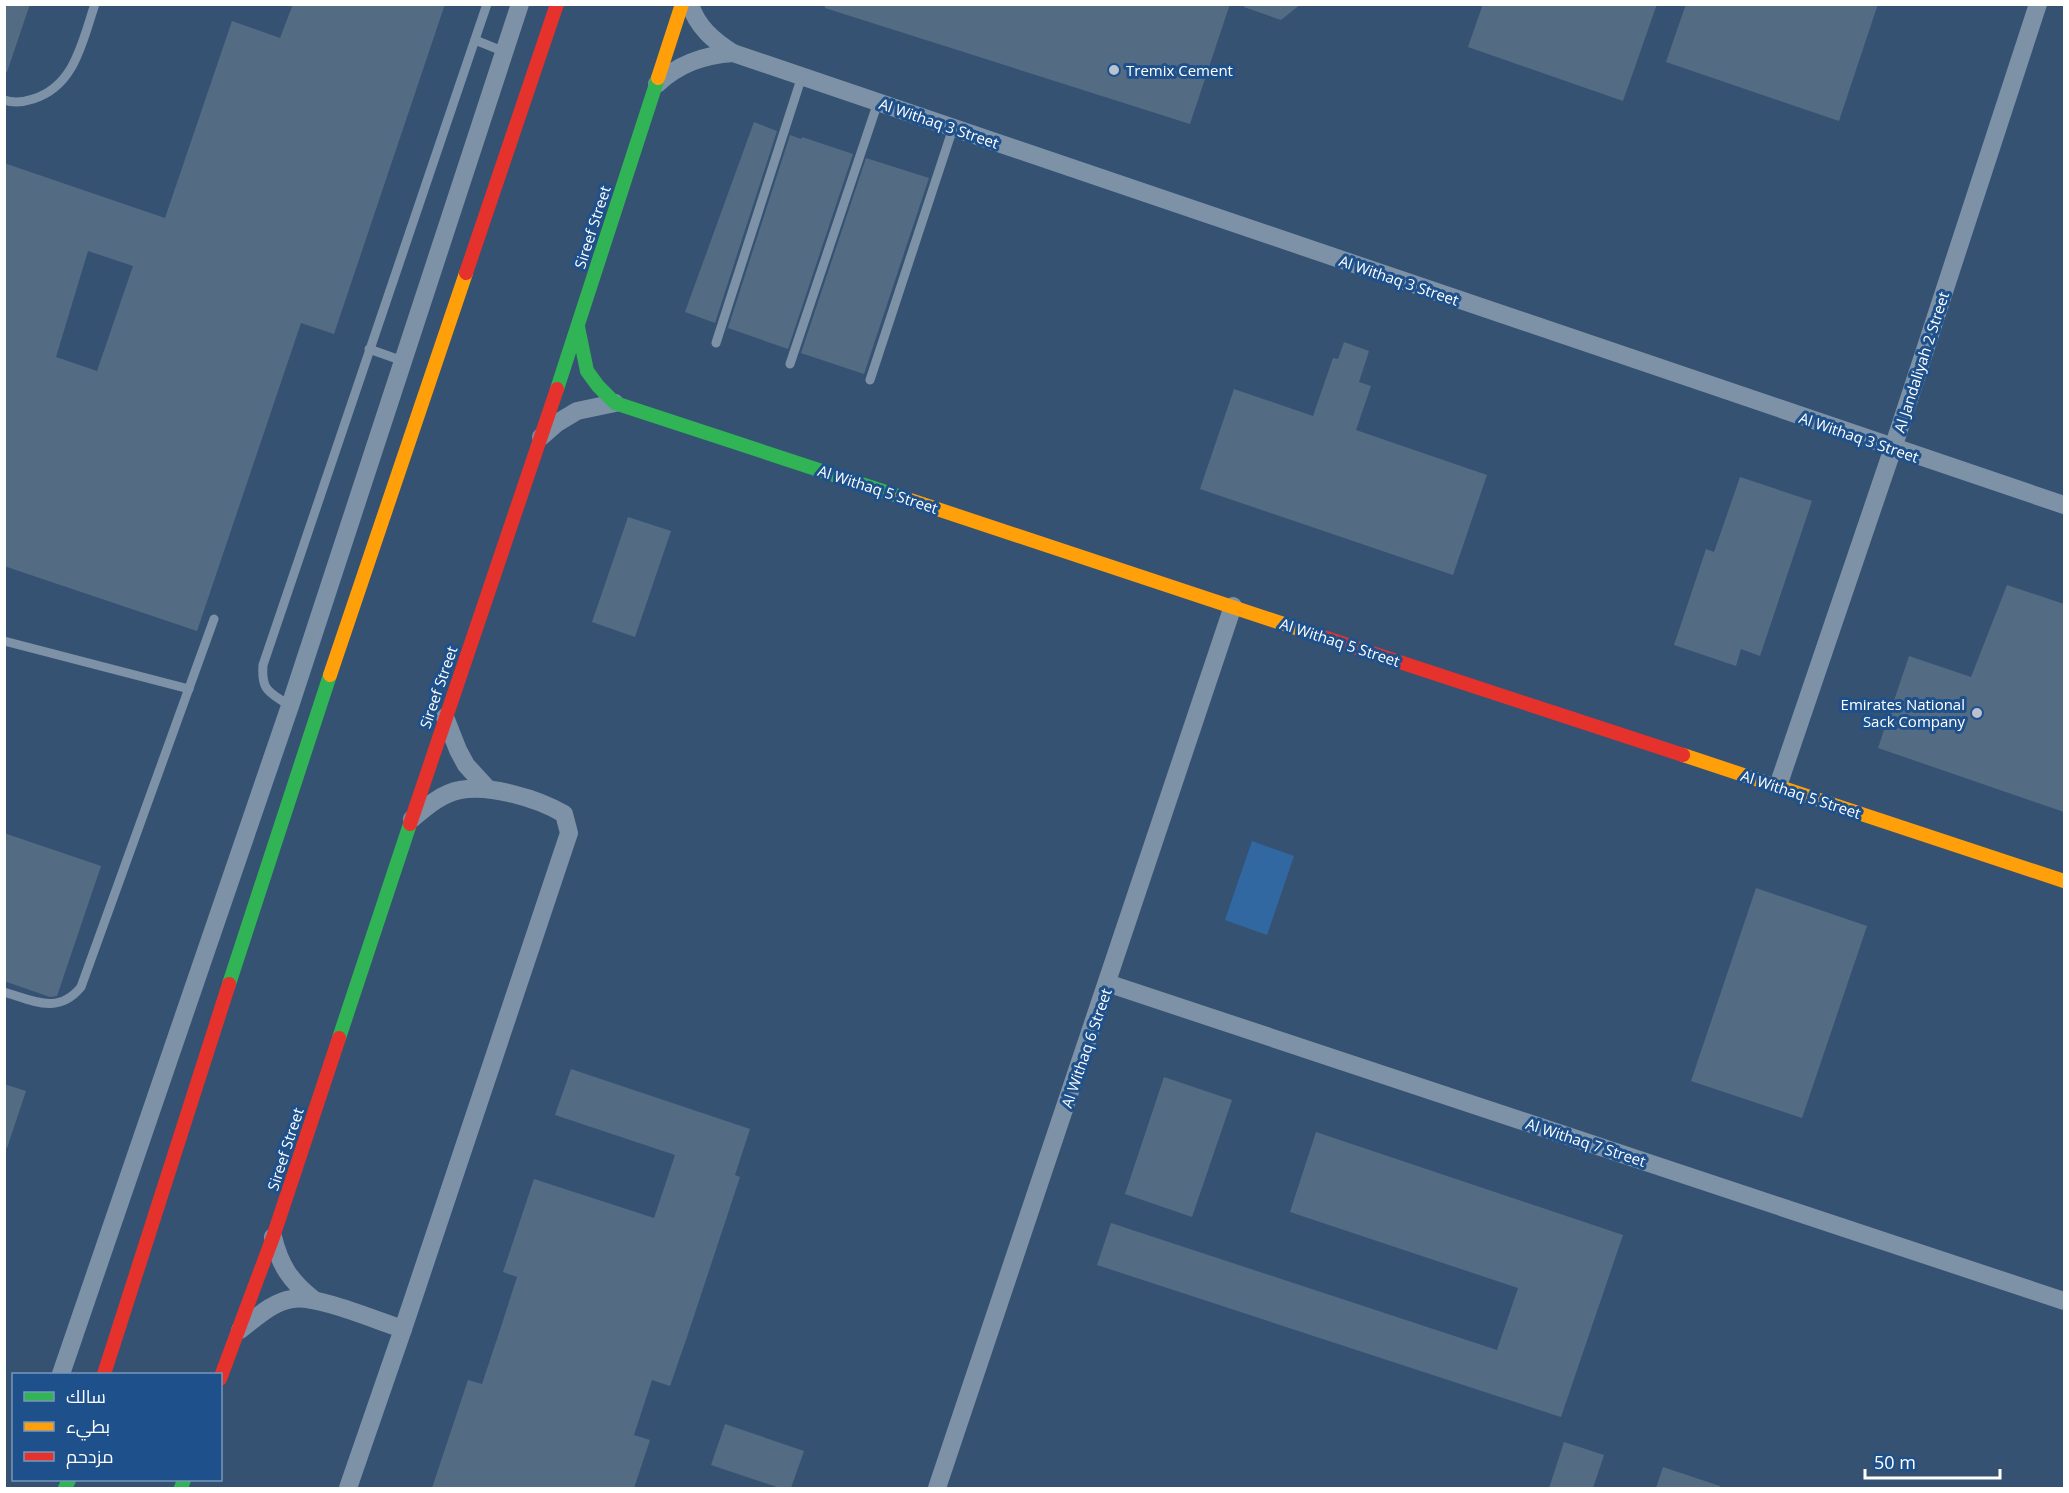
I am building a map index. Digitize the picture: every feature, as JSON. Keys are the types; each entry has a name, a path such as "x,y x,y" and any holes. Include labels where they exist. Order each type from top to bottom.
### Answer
{"street":[{"path":"61,1373 290,706 520,4"},
{"path":"104,1373 293,785 557,4"},
{"name":"Sireef Street","path":"222,1374 273,1237 445,717 578,327 682,4"},
{"name":"Al Withaq 3 Street","path":"690,4 698,22 708,35 734,53 2064,505"},
{"name":"Al Jandaliyah 2 Street","path":"1778,786 1893,448 2038,4"},
{"name":"Al Withaq 3 Street","path":"654,86 682,65 707,56 734,53"},
{"name":"Al Withaq 5 Street","path":"578,327 587,371 615,403 2064,881"},
{"path":"540,438 557,423 577,411 615,403"},
{"name":"Al Withaq 6 Street","path":"937,1488 1233,606"},
{"path":"445,717 466,765 488,789"},
{"path":"348,1488 569,833 564,814 546,803 488,789 458,790 433,801 411,819"},
{"name":"Al Withaq 7 Street","path":"1107,983 2064,1301"},
{"path":"273,1237 279,1260 299,1288 313,1299"},
{"path":"240,1330 271,1306 291,1299 313,1299 403,1329"}],"lane":[{"path":"4,100 27,101 44,96 58,87 69,73 76,58 95,4"},
{"path":"290,706 268,691 262,680 263,665 487,4"},
{"path":"475,40 505,52"},
{"path":"716,343 802,76"},
{"path":"790,364 878,102"},
{"path":"870,380 954,128"},
{"path":"369,349 403,361"},
{"path":"4,992 37,1002 57,1004 66,1001 81,987 214,619"},
{"path":"4,641 189,688"}],"shaded area":[{"path":"1252,841 1294,856 1267,935 1225,920"}],"building":[{"path":"4,4 30,4 7,72 4,71"},
{"path":"293,4 445,4 334,334 301,323 197,631 4,566 4,163 165,218 232,21 280,38","holes":["88,251 133,266 97,371 56,357"]},
{"name":"Tremix Cement","path":"825,4 1230,4 1190,124 825,8"},
{"path":"1244,4 1301,4 1281,20 1244,7"},
{"path":"1483,4 1657,4 1623,101 1468,47"},
{"path":"1686,4 1878,4 1839,121 1666,62"},
{"path":"754,122 777,131 715,323 685,312"},
{"path":"790,135 853,154 788,349 728,328"},
{"path":"866,158 929,178 864,374 801,353"},
{"path":"1344,342 1369,351 1359,382 1371,386 1356,430 1487,475 1453,575 1200,489 1234,389 1313,416 1333,358 1338,359"},
{"path":"1740,477 1812,501 1760,656 1741,649 1736,666 1674,645 1706,549 1714,552"},
{"path":"628,517 671,531 635,637 592,622"},
{"name":"Emirates National Sack Company","path":"2007,585 2064,604 2064,812 1878,748 1909,656 1971,677"},
{"path":"4,833 101,866 57,996 50,997 4,981"},
{"path":"1756,888 1867,926 1802,1118 1691,1081"},
{"path":"571,1069 750,1129 735,1175 740,1177 688,1334 670,1386 652,1380 634,1435 650,1440 634,1488 432,1488 468,1380 482,1384 500,1330 517,1277 503,1272 534,1179 654,1218 675,1155 555,1115"},
{"path":"1164,1077 1232,1100 1192,1217 1125,1194"},
{"path":"4,1084 26,1091 7,1148 4,1148"},
{"path":"1316,1132 1623,1235 1561,1417 1097,1265 1111,1223 1497,1350 1518,1288 1290,1212"},
{"path":"725,1424 804,1451 791,1488 780,1488 711,1465"},
{"path":"1564,1442 1604,1455 1593,1488 1549,1488"},
{"path":"1663,1467 1720,1486 1720,1488 1656,1488"}],"traffic: fast":[{"path":"557,389 658,78"},
{"path":"578,327 587,371 615,403 901,497"},
{"path":"229,984 330,675"},
{"path":"339,1038 410,824"},
{"path":"65,1488 68,1481"},
{"path":"181,1488 184,1481"}],"traffic: slow":[{"path":"658,78 682,4"},
{"path":"330,675 466,273"},
{"path":"901,497 1305,631"},
{"path":"1683,755 2064,881"}],"traffic: jam":[{"path":"466,273 557,4"},
{"path":"410,824 557,389"},
{"path":"1305,631 1683,755"},
{"path":"104,1373 229,984"},
{"path":"222,1374 273,1237 339,1038"}],"place":[{"name":"Tremix Cement","path":"1114,70"},
{"name":"Emirates National Sack Company","path":"1977,713"}]}
